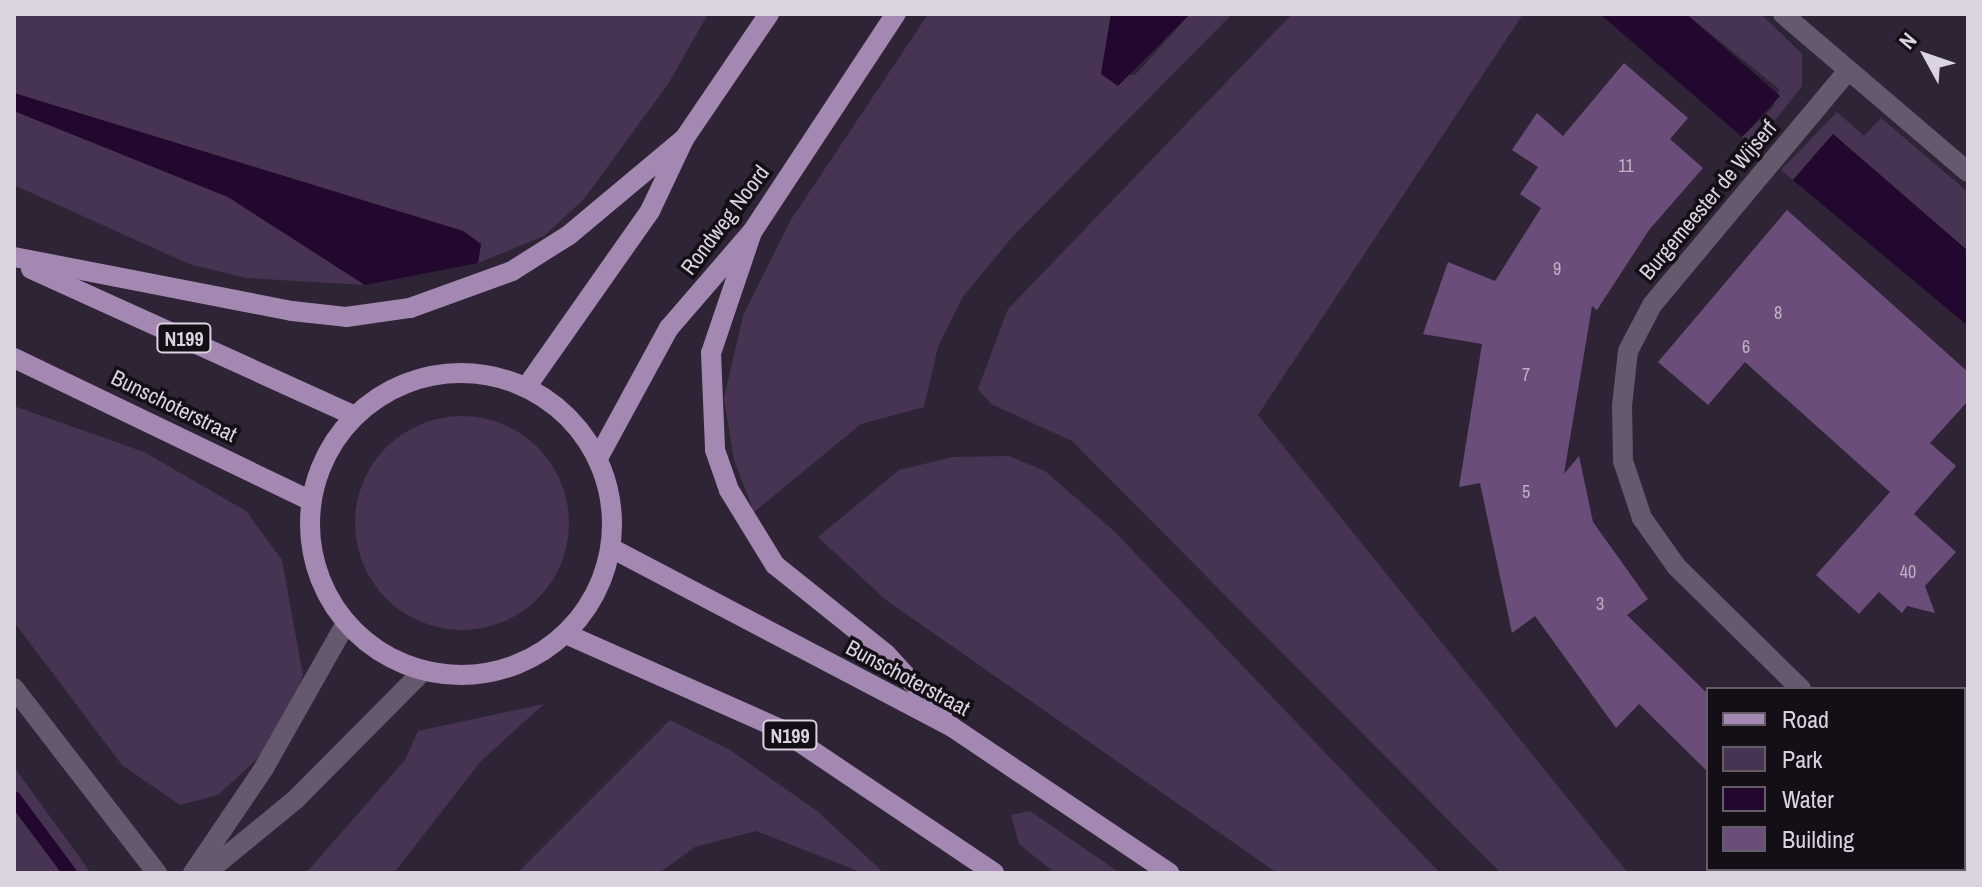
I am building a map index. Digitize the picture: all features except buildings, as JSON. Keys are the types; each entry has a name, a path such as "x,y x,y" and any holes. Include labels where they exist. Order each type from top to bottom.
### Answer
{"main road":[{"path":"527,386 650,211 684,139 769,14"},
{"name":"Rondweg Noord","path":"598,458 669,328 752,232 896,14"},
{"path":"14,259 292,311 346,317 410,308 523,264 684,139"},
{"path":"752,232 711,353 715,450 729,490 775,565 886,654 952,727"},
{"name":"N199","path":"14,259 355,416"},
{"name":"Bunschoterstraat","path":"14,358 311,501"},
{"path":"482,373 527,386 568,415 598,458 611,501 611,548 599,587 566,634 495,672 423,671 385,656 346,623 320,579 311,501 330,448 355,416 395,387 432,374 482,373"},
{"name":"Bunschoterstraat","path":"611,548 952,727 1169,873"},
{"name":"N199","path":"566,634 780,729 994,873"}],"street":[{"path":"1783,14 1968,172"},
{"name":"Burgemeester de Wijserf","path":"1799,687 1676,566 1642,518 1623,461 1622,406 1628,351 1652,305 1848,71"},
{"path":"193,873 264,768 346,623"},
{"path":"206,873 296,799 423,671"},
{"path":"14,688 157,873"}],"green space":[{"path":"14,14 708,14 668,84 584,199 544,236 478,263 481,244 463,231 14,93"},
{"path":"928,14 1111,14 1101,73 1135,75 1190,14 1232,14 1013,236 962,298 938,347 924,407 861,424 754,512 734,460 724,398 743,316 792,218"},
{"path":"1292,14 1523,14 1258,415 1628,873 1501,873 1072,441 991,404 978,389 1008,309"},
{"path":"1686,14 1761,14 1802,54 1802,86 1754,147 1742,137 1773,107 1779,89"},
{"path":"14,111 228,197 365,285 246,278 189,264 14,185"},
{"path":"1837,112 1864,136 1881,118 1968,192 1968,251 1833,134 1793,180 1781,170"},
{"path":"14,406 144,452 246,511 282,560 303,675 291,710 257,759 218,795 180,805 122,765 14,622"},
{"path":"462,416 503,424 538,447 561,482 569,523 561,564 538,599 503,622 462,630 421,622 386,599 363,564 355,523 363,482 386,447 421,424"},
{"path":"1009,456 1045,471 1114,531 1440,873 1277,873 886,600 818,537 899,470 953,457"},
{"path":"544,704 481,761 394,873 306,873 405,760 418,731"},
{"path":"670,720 730,750 817,811 884,873 863,873 756,831 695,847 659,873 517,873"},
{"path":"14,767 91,873 14,873"},
{"path":"1030,811 1120,873 1055,873 1019,844 1011,815"}],"water":[{"path":"1111,14 1190,14 1118,86 1101,74"},
{"path":"1600,14 1686,14 1780,96 1742,137"},
{"path":"14,93 463,231 481,244 478,263 365,285 228,197 14,111"},
{"path":"1833,134 1968,251 1968,326 1793,180"}],"waterway":[{"path":"14,798 70,873"}]}
